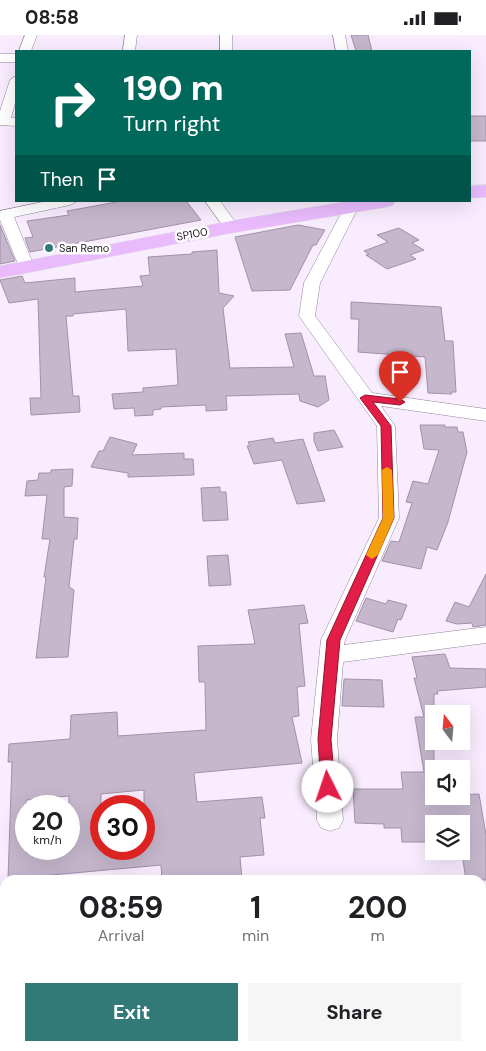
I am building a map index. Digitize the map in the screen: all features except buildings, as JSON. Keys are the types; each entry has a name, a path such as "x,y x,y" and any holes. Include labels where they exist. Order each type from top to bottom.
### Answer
{"main road":[{"path":"471,193 486,191"},
{"name":"SP100","path":"0,272 350,204 374,202"}],"street":[{"path":"26,50 30,35"},
{"path":"128,50 131,35"},
{"path":"226,35 226,50"},
{"path":"339,35 342,50"},
{"path":"0,58 15,58"},
{"path":"10,122 15,87"},
{"path":"26,266 5,214 65,202"},
{"path":"213,202 231,227"},
{"path":"330,820 324,739 333,640 389,518 386,426 307,316 312,283 350,204"},
{"path":"365,398 486,415"},
{"path":"332,655 486,635"}],"slow traffic":[{"path":"372,555 389,518 387,470"}],"place":[{"name":"San Remo","path":"49,248"}],"route":[{"path":"328,787 324,739 333,640 389,518 386,426 365,398 400,402"}]}
